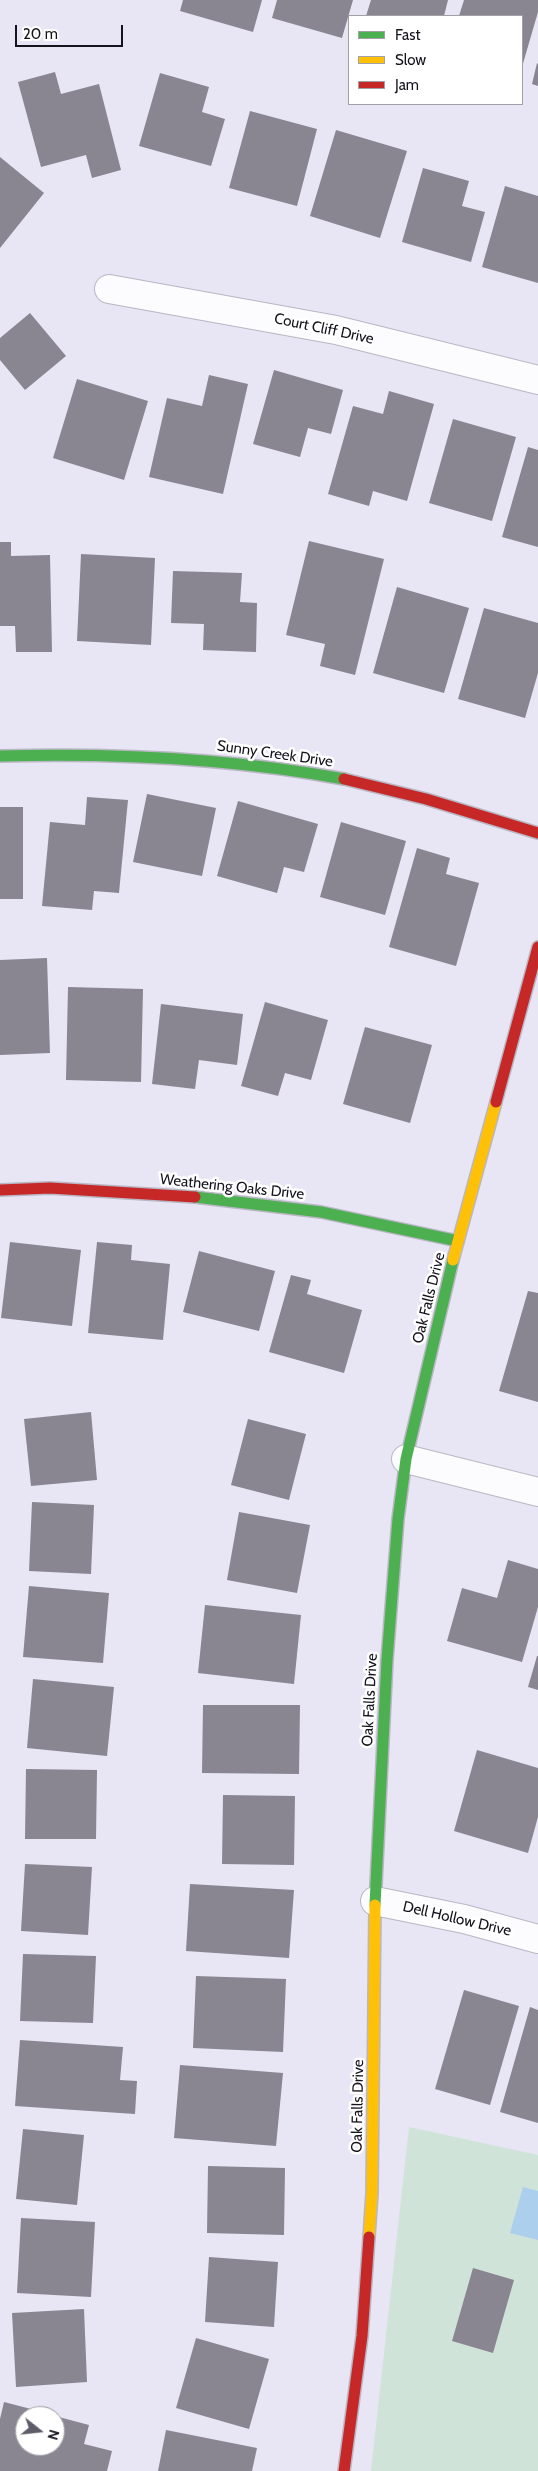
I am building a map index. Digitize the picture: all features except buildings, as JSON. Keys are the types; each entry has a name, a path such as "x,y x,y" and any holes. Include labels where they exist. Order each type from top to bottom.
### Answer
{"street":[{"name":"Court Cliff Drive","path":"109,288 336,330 538,380"},
{"name":"Sunny Creek Drive","path":"0,756 59,754 161,755 264,766 361,783 538,833"},
{"name":"Oak Falls Drive","path":"344,2471 362,2336 372,2193 375,1901 387,1660 398,1519 406,1459 458,1241 538,947"},
{"name":"Weathering Oaks Drive","path":"0,1190 50,1188 166,1194 321,1212 458,1241"},
{"path":"406,1459 538,1492"},
{"name":"Dell Hollow Drive","path":"375,1901 464,1919 538,1939"}],"green space":[{"path":"409,2127 538,2155 538,2471 371,2471"}],"water":[{"path":"523,2187 538,2191 538,2240 510,2233"}],"traffic: fast":[{"path":"0,756 87,755 173,758 258,766 344,779"},
{"path":"195,1197 321,1212 458,1241"},
{"path":"375,1905 387,1660 398,1519 406,1459 453,1260"}],"traffic: slow":[{"path":"453,1260 496,1102"},
{"path":"369,2237 372,2193 375,1905"}],"traffic: jam":[{"path":"344,779 426,799 538,833"},
{"path":"496,1102 538,947"},
{"path":"0,1190 50,1188 195,1197"},
{"path":"344,2471 362,2336 369,2237"}]}
